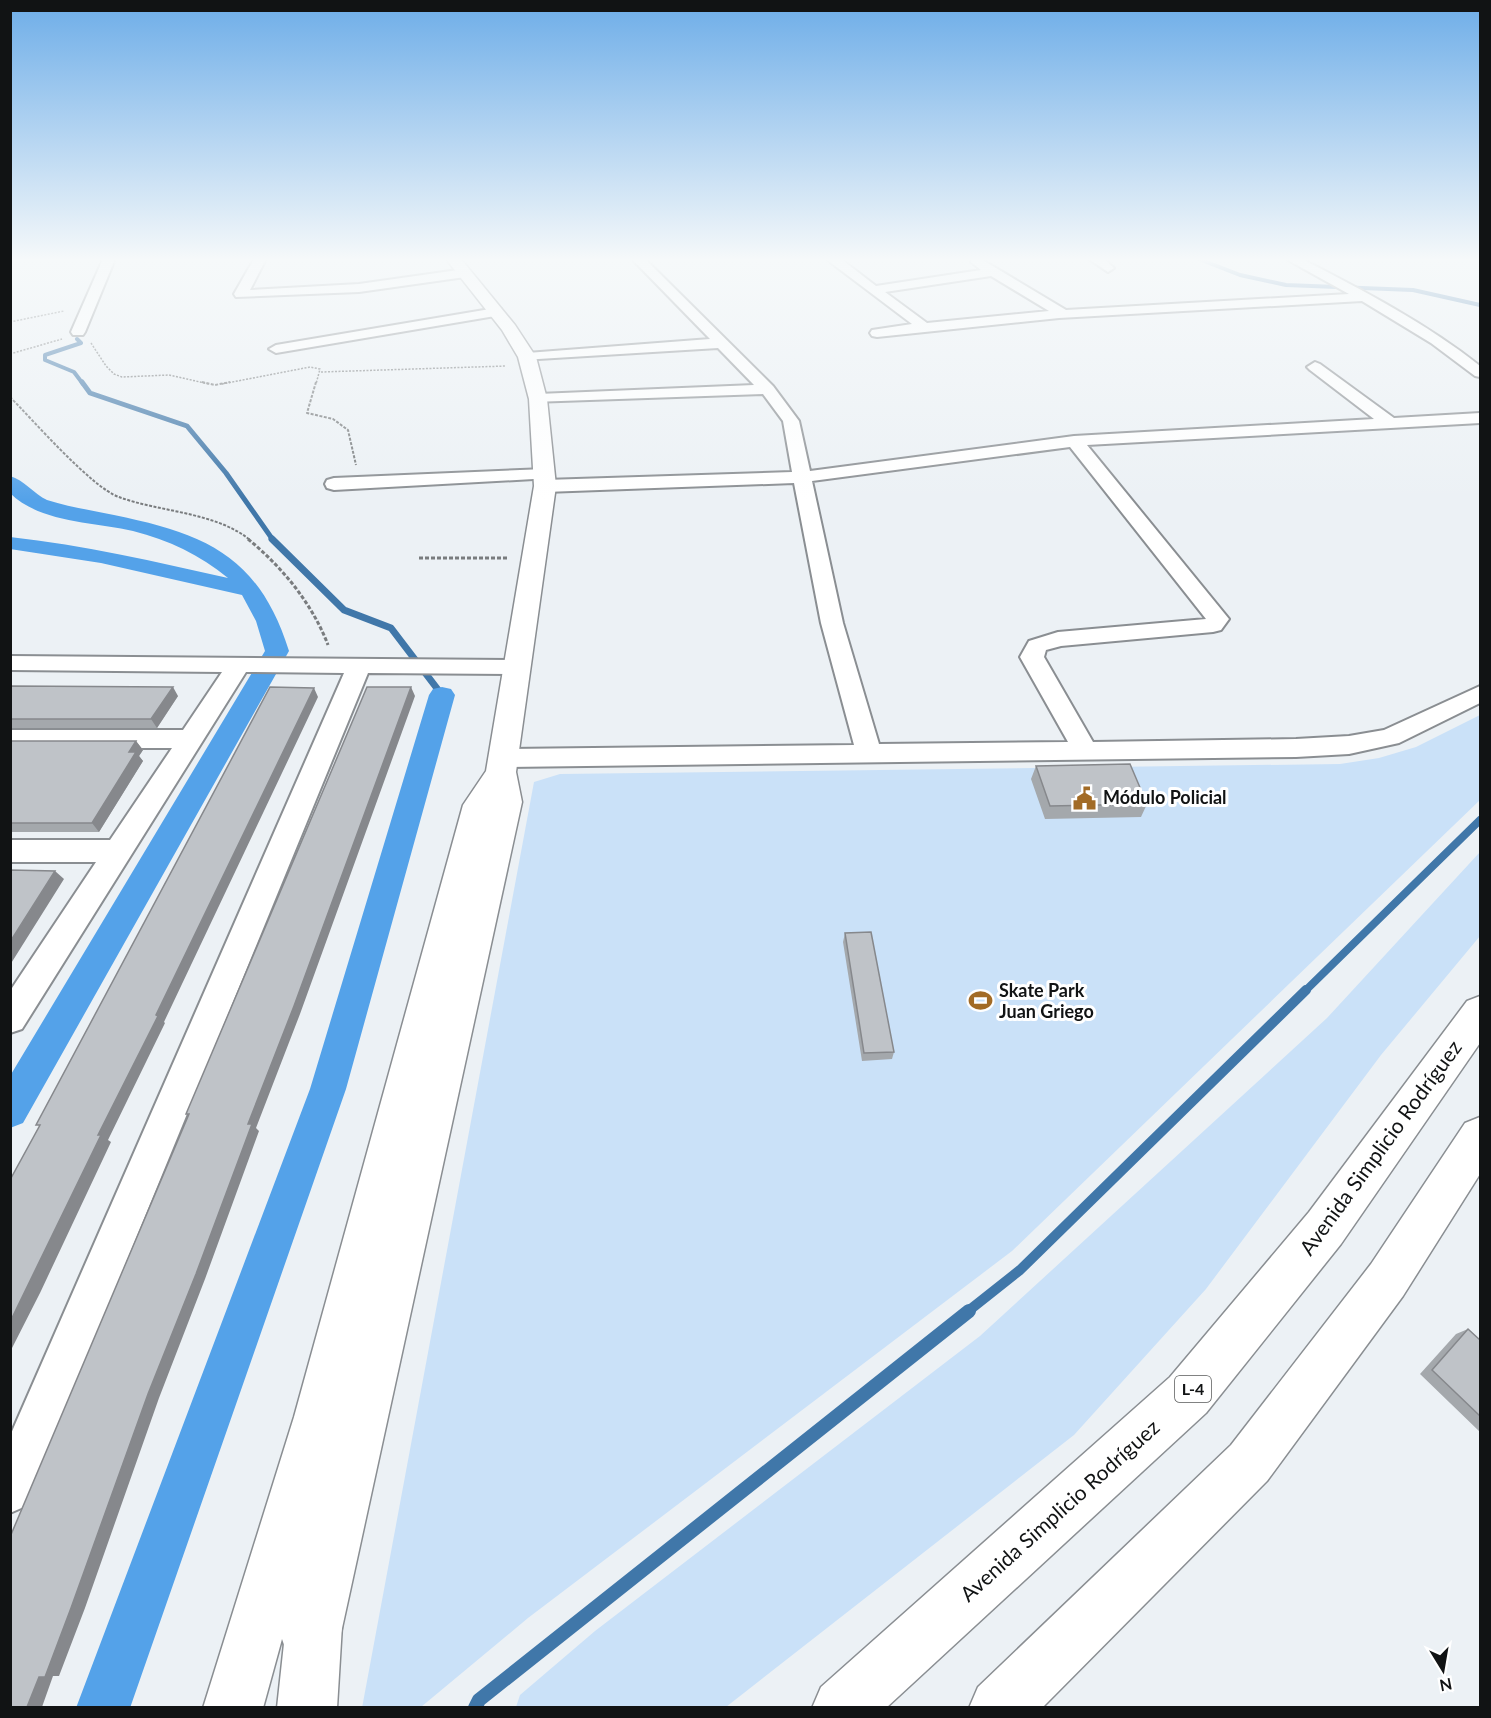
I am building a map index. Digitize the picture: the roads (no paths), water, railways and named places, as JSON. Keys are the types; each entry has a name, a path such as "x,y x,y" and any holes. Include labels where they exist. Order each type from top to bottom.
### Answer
{"main road":[{"path":"293,1707 506,802 502,765 545,480 538,399 529,361 514,339"},
{"path":"233,1707 319,1418 479,805 502,765"},
{"name":"Avenida Simplicio Rodríguez","path":"842,1707 1188,1395 1325,1228 1480,1013"},
{"path":"999,1707 1249,1463 1387,1280 1480,1137"},
{"path":"307,1707 314,1625"}],"street":[{"path":"276,349 334,339"},
{"path":"718,339 767,389 791,421 832,623 869,753"},
{"path":"1436,339 1480,373"},
{"path":"529,361 722,343"},
{"path":"1315,367 1390,423"},
{"path":"538,399 767,389"},
{"path":"334,484 804,477 1074,441 1480,418"},
{"path":"1074,441 1218,619 1213,625 1058,639 1037,646 1032,657 1084,750"},
{"path":"10,663 516,667"},
{"path":"16,1003 119,851 239,666"},
{"path":"10,1490 338,666"},
{"path":"502,765 869,753 1349,745 1390,737 1480,694"},
{"path":"10,740 191,739"},
{"path":"10,851 119,851"}],"waterway":[{"path":"77,339 81,343 45,355 45,360 74,372 83,384"},
{"path":"82,382 90,393 187,426 226,473 273,540"},
{"path":"10,482 28,498 40,504 139,526 193,545 217,558 250,590"},
{"path":"273,540 344,610 391,628 442,695"},
{"path":"10,543 101,557 250,590"},
{"path":"10,1111 277,651 268,621 250,590"},
{"path":"103,1708 328,1089 442,695"},
{"path":"1304,992 1480,820"},
{"path":"967,1312 1020,1270 1306,990"},
{"path":"475,1708 479,1700 969,1311"}],"place":[{"name":"Módulo Policial","path":"1085,798"},
{"name":"Skate Park Juan Griego","path":"981,1001"}]}
